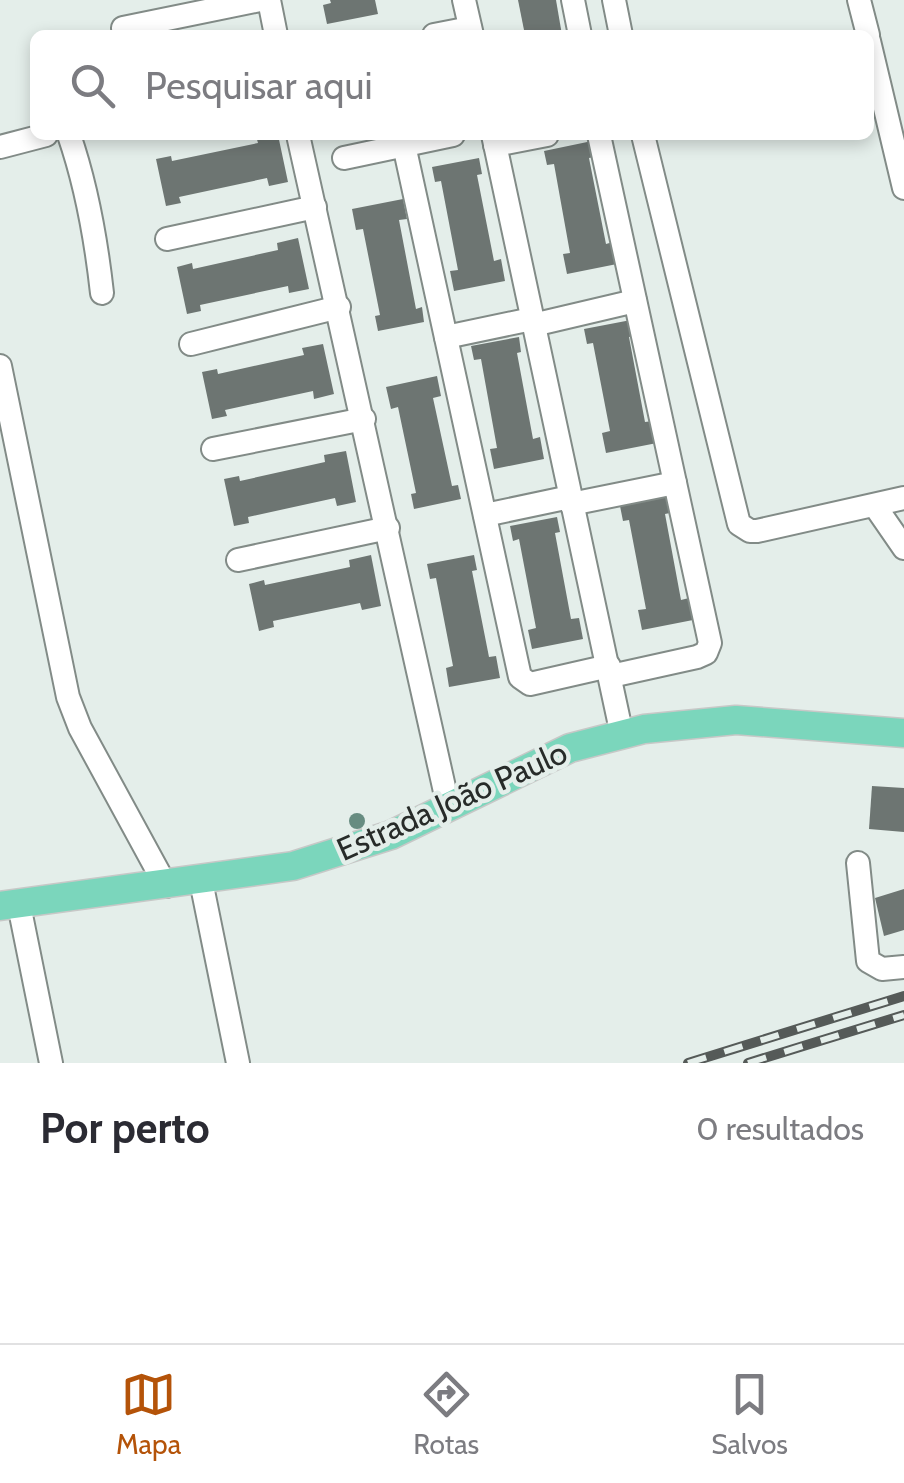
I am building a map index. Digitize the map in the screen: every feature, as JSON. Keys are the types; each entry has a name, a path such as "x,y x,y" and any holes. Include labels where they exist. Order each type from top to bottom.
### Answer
{"main road":[{"name":"Estrada João Paulo","path":"10,906 293,866 391,835 570,748 682,723 736,720 904,733"}],"street":[{"path":"124,28 260,0"},
{"path":"269,0 275,30"},
{"path":"464,0 471,30"},
{"path":"573,0 579,30"},
{"path":"614,0 620,30"},
{"path":"859,0 866,30"},
{"path":"874,63 904,188"},
{"path":"0,147 30,139"},
{"path":"71,140 94,226 102,294"},
{"path":"299,140 448,805"},
{"path":"344,158 428,140"},
{"path":"494,140 622,735"},
{"path":"404,145 520,677 530,684 697,657 706,652 710,643 600,140"},
{"path":"644,140 738,524 757,531 904,498"},
{"path":"168,238 315,207"},
{"path":"446,337 635,300"},
{"path":"191,344 339,307"},
{"path":"0,366 68,697 80,728 166,886"},
{"path":"212,449 364,419"},
{"path":"485,515 675,483"},
{"path":"876,506 904,548"},
{"path":"238,560 388,528"},
{"path":"858,862 868,961 882,969 904,967"},
{"path":"200,881 238,1063"},
{"path":"10,906 51,1063"}],"building":[{"path":"330,0 375,0 378,14 327,24 323,5 331,3"},
{"path":"518,0 556,0 561,30 524,30"},
{"path":"257,140 279,140 288,182 269,186 267,178 179,197 181,203 166,206 156,159 171,156 172,161 258,143"},
{"path":"592,141 594,157 589,158 606,244 613,242 617,264 567,274 563,254 570,253 554,164 547,165 544,151"},
{"path":"479,158 482,174 477,175 494,261 501,259 505,281 454,291 450,271 458,270 441,181 435,182 432,167"},
{"path":"403,199 407,219 399,220 416,309 422,307 424,322 378,331 375,316 380,315 363,229 356,230 352,209"},
{"path":"298,238 309,289 289,293 288,286 200,305 201,311 187,314 177,267 192,263 193,269 278,250 277,243"},
{"path":"631,320 634,336 629,337 645,422 653,421 657,443 606,453 602,433 610,431 593,343 587,344 584,329"},
{"path":"519,337 521,352 517,353 533,439 540,437 544,459 494,469 490,449 497,448 481,359 474,360 471,346"},
{"path":"323,344 334,394 314,399 313,391 225,410 227,416 212,419 202,372 217,369 218,374 304,355 302,348"},
{"path":"437,376 441,396 433,398 452,486 458,485 461,499 414,509 411,494 416,493 398,407 391,409 386,387"},
{"path":"346,451 356,502 337,506 335,498 248,517 249,523 234,526 224,479 239,476 240,481 325,462 324,455"},
{"path":"667,497 670,513 665,514 681,600 689,598 693,620 642,630 638,610 646,609 629,520 623,521 620,506"},
{"path":"557,517 560,532 555,533 571,619 579,618 583,639 532,649 528,630 536,628 519,539 513,541 510,526"},
{"path":"371,555 381,606 362,610 360,603 273,621 274,627 259,631 249,584 264,580 265,585 350,567 349,560"},
{"path":"474,555 477,570 472,571 489,657 496,656 500,678 449,687 446,668 453,666 436,578 430,579 427,564"},
{"path":"872,786 904,788 904,832 869,829"},
{"path":"904,889 904,930 884,936 875,898"}],"railway":[{"path":"688,1063 904,996"},
{"path":"748,1063 904,1015"}]}
